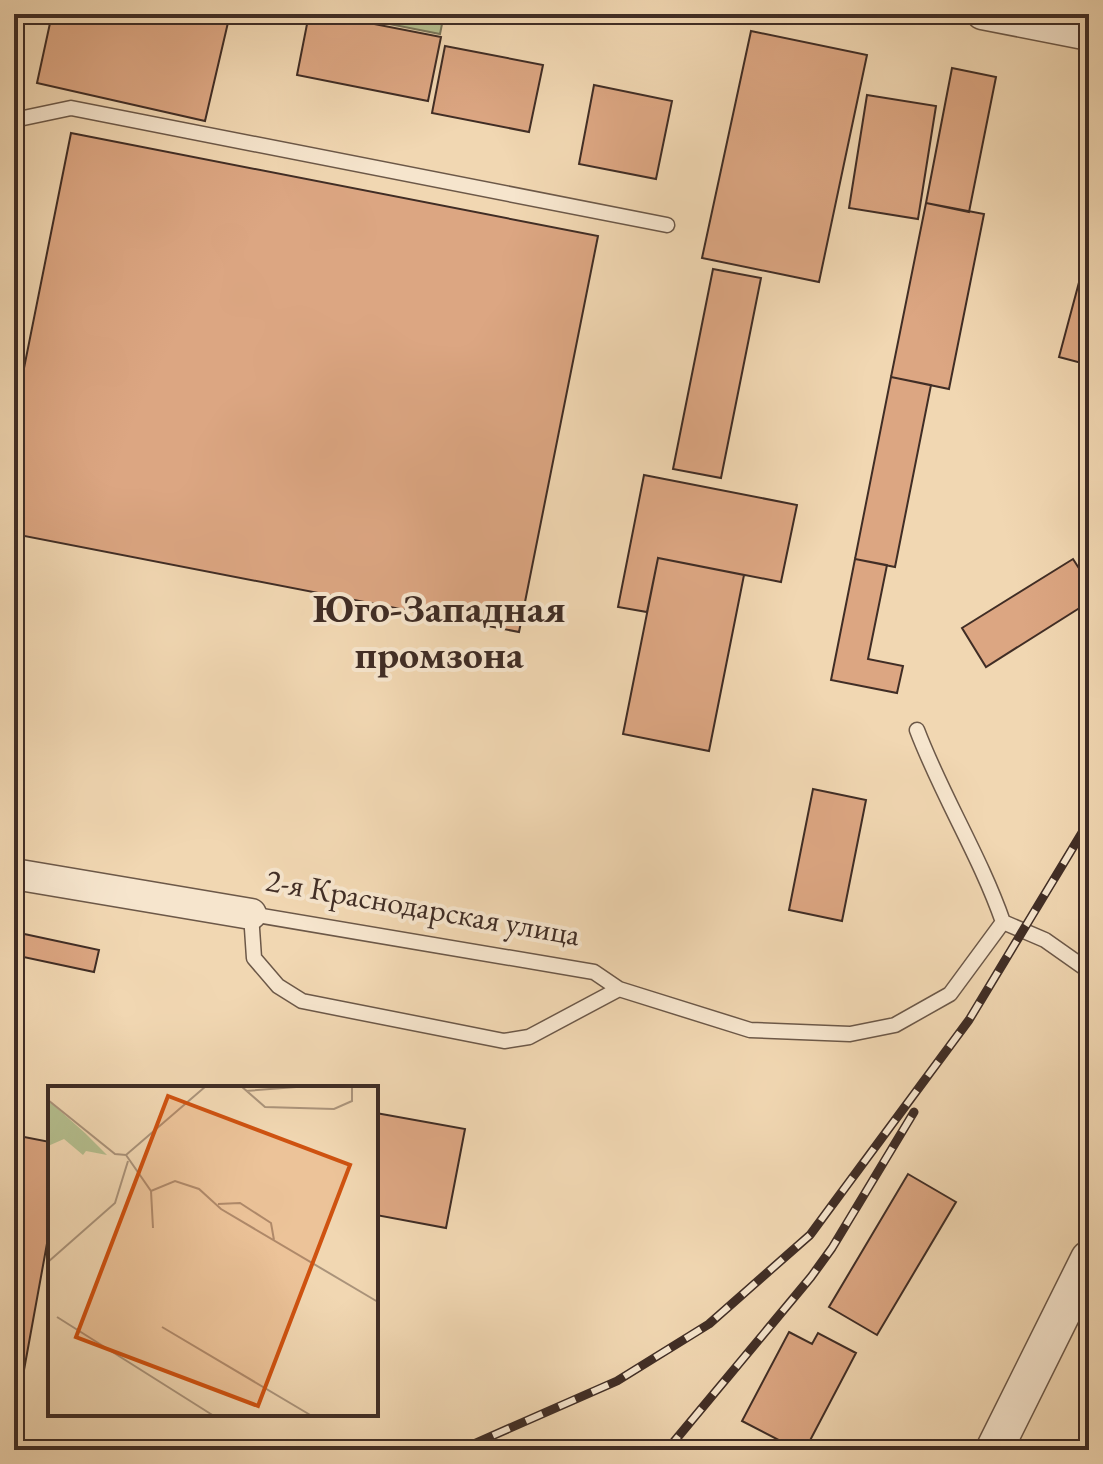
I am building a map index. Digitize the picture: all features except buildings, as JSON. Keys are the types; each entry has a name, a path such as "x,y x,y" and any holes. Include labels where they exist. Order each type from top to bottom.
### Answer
{"street":[{"path":"982,14 1089,35"},
{"name":"2-я Краснодарская улица","path":"14,874 251,914"},
{"path":"994,1450 1089,1259"}],"lane":[{"path":"14,120 71,108 667,225"},
{"path":"917,730 933,771 991,887 1003,922 1045,940 1089,971"},
{"path":"251,914 254,958 278,986 302,1001 504,1041 529,1037 619,989"},
{"name":"2-я Краснодарская улица","path":"251,914 594,972 619,989 750,1030 850,1034 895,1025 950,994 1003,922"}],"green space":[{"path":"365,14 444,14 440,34 364,19"}],"railway":[{"path":"460,1450 617,1381 709,1324 810,1235 969,1020 1089,821"},
{"path":"667,1450 811,1277 832,1248 914,1112"}],"district":[{"name":"Юго-Западная промзона","path":"439,631"}]}
